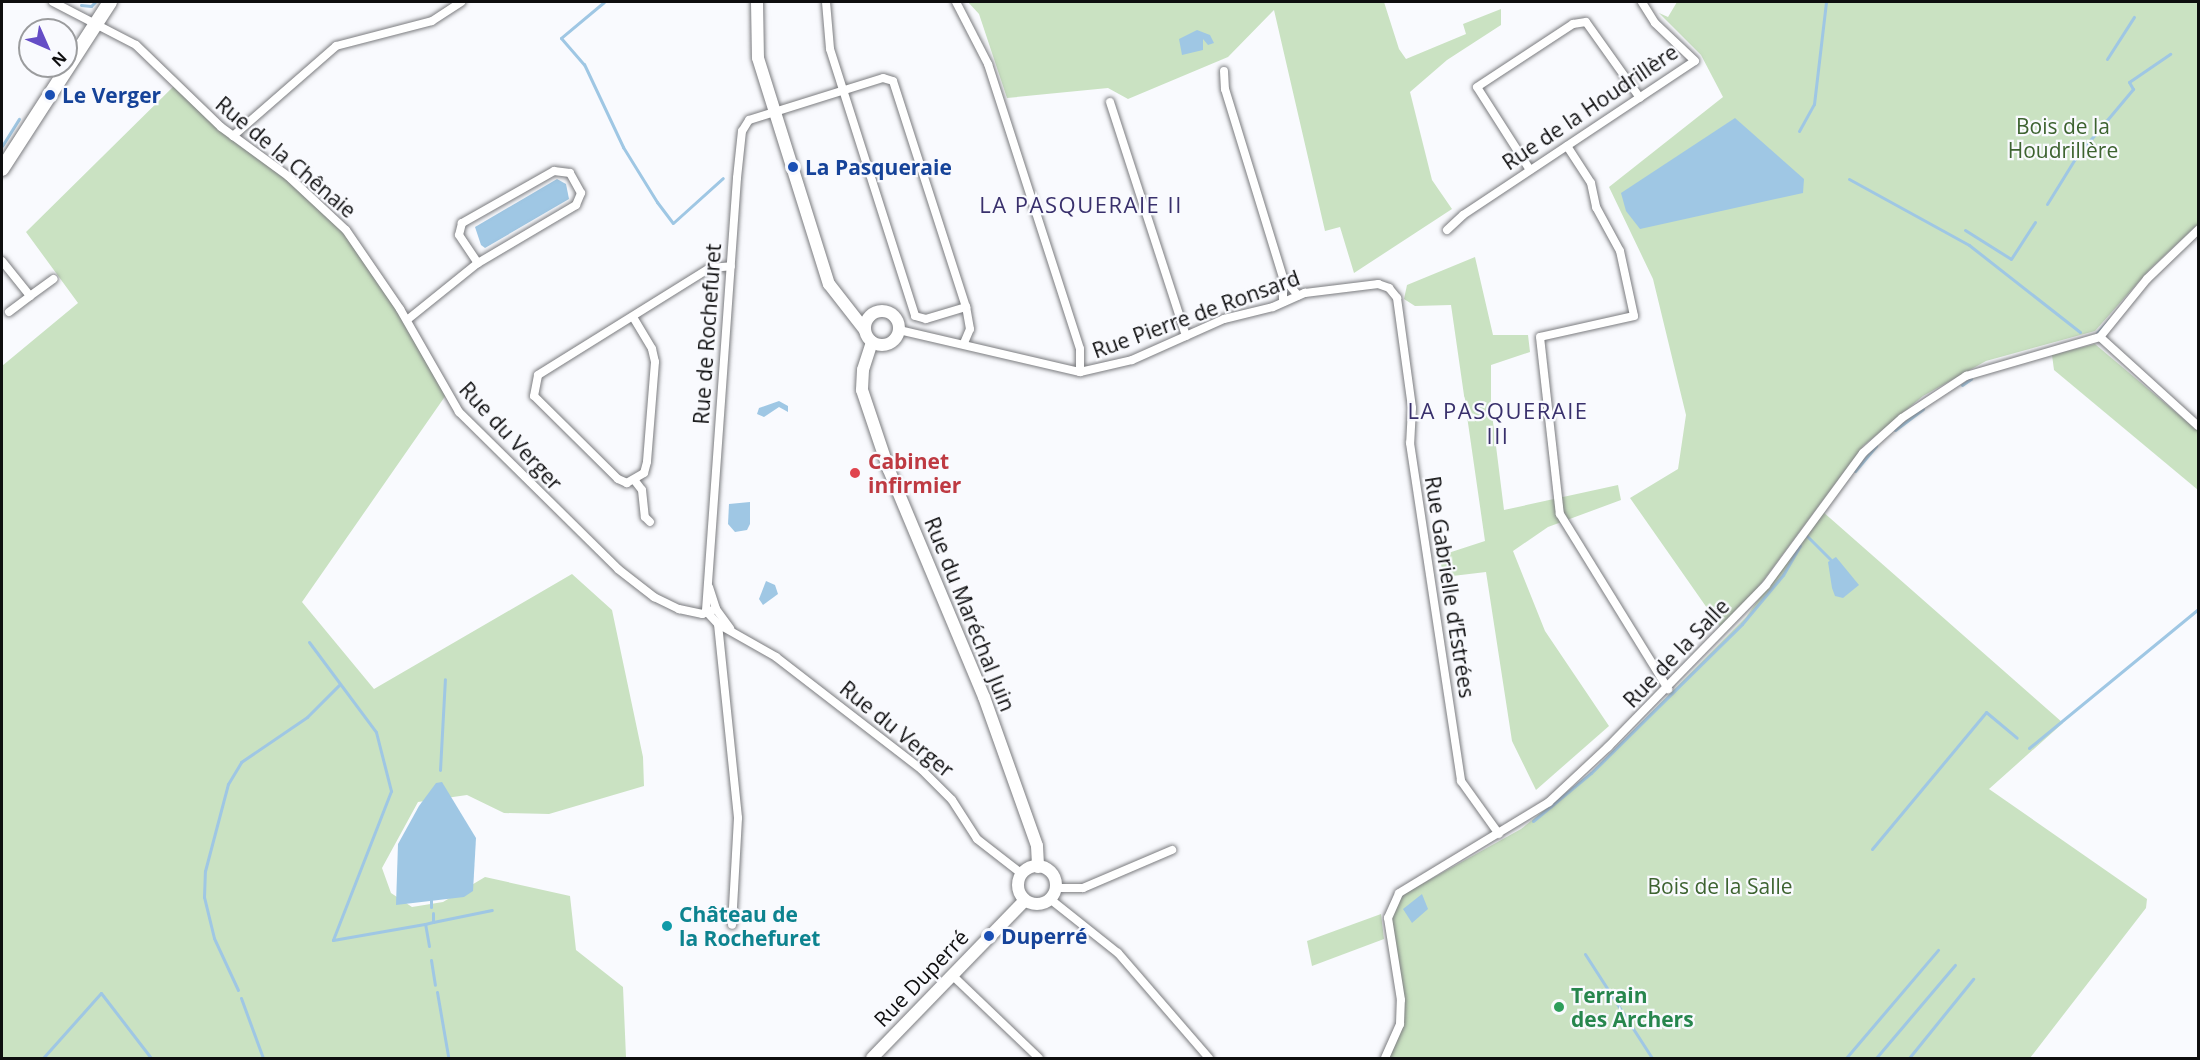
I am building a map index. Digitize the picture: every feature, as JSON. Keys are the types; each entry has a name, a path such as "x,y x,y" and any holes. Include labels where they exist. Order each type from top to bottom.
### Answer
{"main road":[{"path":"2,169 110,2"}],"street":[{"name":"Rue de la Chênaie","path":"53,2 136,45 154,59 233,136 288,176 346,230 406,320 437,380"},
{"path":"233,136 336,46 432,21 461,2"},
{"path":"758,2 758,58 834,292 872,342 888,344 898,330 897,321 890,313 871,315 834,292"},
{"path":"826,2 830,49 915,316 926,319 966,307 970,329 964,343"},
{"path":"956,2 980,43 997,92 1080,349 1080,372"},
{"name":"Rue de la Houdrillère","path":"1447,230 1530,170 1695,61 1655,23 1642,2"},
{"path":"1530,170 1477,87 1573,24 1586,22 1640,98"},
{"path":"1224,71 1225,89 1284,278 1283,302"},
{"name":"Rue de Rochefuret","path":"707,614 742,131 752,118 883,78 893,81 966,307"},
{"path":"1110,102 1186,336"},
{"path":"1567,146 1591,183 1596,207 1620,251 1634,316 1540,337 1564,527 1668,689"},
{"path":"406,320 478,263 579,202 581,193 570,173 554,171 462,223 459,235 478,263"},
{"path":"2199,230 2146,279 2100,337 2199,426"},
{"path":"2,261 30,296"},
{"path":"633,317 652,349 655,362 644,473 635,481 627,483 618,479 534,396 538,375 710,268 731,266"},
{"path":"1284,278 1298,296"},
{"path":"9,312 52,279"},
{"name":"Rue Pierre de Ronsard","path":"898,330 964,343 1080,372 1132,360 1186,336 1298,296 1378,284 1389,288 1397,298"},
{"name":"Rue Gabrielle d’Estrées","path":"1397,298 1412,408 1410,443 1461,781 1499,834"},
{"path":"865,330 871,315"},
{"name":"Rue de la Salle","path":"1385,1059 1400,1024 1401,1000 1388,918 1393,900 1435,869 1499,834 1549,802 1668,689 1766,585 1863,453 1902,418 1966,376 2100,337"},
{"name":"Rue du Maréchal Juin","path":"872,342 863,370 862,390 890,470 984,697 1037,846 1038,867"},
{"name":"Rue du Verger","path":"437,380 459,412 618,569 662,601 686,612 707,614 718,624 732,629 776,657 922,770 952,800 977,839 1022,874"},
{"path":"635,481 642,490 645,517 650,522"},
{"name":"Rue de Rochefuret","path":"708,581 716,609"},
{"path":"707,614 716,609"},
{"name":"Rue du Verger","path":"716,609 732,629"},
{"path":"718,624 738,818 732,925"},
{"path":"722,646 732,629"},
{"path":"1172,850 1083,888 1053,893 1037,904 1025,900 1019,890 1022,874 1038,867 1051,872 1053,893 1118,953 1209,1059"},
{"name":"Rue Duperré","path":"872,1059 1025,900"},
{"path":"952,975 1039,1059"}],"green space":[{"path":"968,2 1384,2 1399,49 1406,59 1466,34 1463,24 1501,9 1501,25 1447,60 1410,92 1432,180 1452,209 1354,273 1340,227 1325,231 1274,10 1228,57 1128,99 1108,88 1007,98 979,14"},
{"name":"Bois de la Houdrillère","path":"1677,2 2198,2 2198,224 2150,269 2095,331 1986,361 1923,396 1863,446 1751,597 1721,628 1630,498 1678,469 1686,415 1653,279 1609,187 1723,97 1701,55 1659,13 1668,17"},
{"path":"178,82 194,102 308,193 372,264 446,395 302,602 374,689 572,574 612,610 643,757 644,786 549,814 504,813 467,795 418,802 382,868 391,893 412,907 443,902 485,877 570,896 576,950 623,987 626,1057 657,1058 2,1058 2,366 78,303 26,232"},
{"path":"1475,257 1493,335 1528,335 1530,352 1491,365 1491,406 1504,510 1618,485 1621,500 1548,527 1513,551 1545,631 1609,726 1536,790 1512,741 1486,572 1444,577 1439,556 1485,541 1451,305 1415,306 1404,299 1407,285"},
{"path":"2095,344 2198,431 2198,490 2054,370 2052,355"},
{"name":"Bois de la Salle","path":"1822,511 2063,723 1989,789 2147,899 2146,908 2030,1058 1384,1058 1400,1024 1388,918 1393,900 1521,829 1591,773 1746,617"},
{"path":"1381,914 1384,939 1312,966 1307,941"}],"water":[{"path":"1197,30 1210,35 1214,43 1208,45 1203,39 1203,50 1182,55 1179,39"},
{"path":"1735,118 1804,179 1803,193 1640,229 1626,211 1621,193"},
{"path":"557,179 566,184 569,199 485,248 481,245 475,227"},
{"path":"779,401 788,406 788,412 779,407 764,417 757,414 759,408"},
{"path":"750,502 750,524 747,530 735,532 728,524 729,504"},
{"path":"1836,557 1859,585 1843,598 1835,596 1832,588 1828,562"},
{"path":"766,581 775,585 778,594 763,605 759,599"},
{"path":"442,782 476,838 473,891 464,897 396,905 398,844 419,806 436,783"},
{"path":"1422,894 1428,909 1412,923 1403,909"}],"waterway":[{"path":"81,5 91,6 95,2"},
{"path":"604,2 561,38 584,64 623,147 657,202 673,223 723,178"},
{"path":"1799,131 1814,104 1826,2"},
{"path":"2107,59 2134,17"},
{"path":"2047,204 2076,157 2133,89 2129,82 2170,54"},
{"path":"2,146 19,119"},
{"path":"1849,179 1969,245 2080,332"},
{"path":"1965,230 2011,259 2035,222"},
{"path":"2097,333 2110,319"},
{"path":"1962,385 1971,379"},
{"path":"1895,430 1923,409"},
{"path":"1855,471 1876,446"},
{"path":"1806,535 1830,559"},
{"path":"1533,821 1591,773 1742,624 1783,575 1800,546"},
{"path":"2029,748 2198,609"},
{"path":"309,642 376,732 391,791 333,940 425,924"},
{"path":"440,770 445,679"},
{"path":"238,990 214,938 204,897 205,871 228,784 241,762 307,717 339,685"},
{"path":"1872,849 1986,712 2017,738"},
{"path":"431,899 431,907"},
{"path":"433,922 492,910"},
{"path":"429,946 425,924 433,922 433,913"},
{"path":"1846,1058 1938,950"},
{"path":"1585,954 1652,1058"},
{"path":"431,960 435,985"},
{"path":"1876,1058 1955,965"},
{"path":"1909,1058 1973,979"},
{"path":"437,992 448,1056"},
{"path":"43,1058 101,993 151,1058"},
{"path":"241,998 263,1058"}],"place":[{"name":"Le Verger","path":"50,95"},
{"name":"La Pasqueraie","path":"793,167"},
{"name":"Cabinet infirmier","path":"855,473"},
{"name":"Château de la Rochefuret","path":"667,926"},
{"name":"Duperré","path":"989,936"},
{"name":"Terrain des Archers","path":"1559,1007"}],"district":[{"name":"LA PASQUERAIE II","path":"1081,205"},
{"name":"LA PASQUERAIE III","path":"1498,422"}]}
